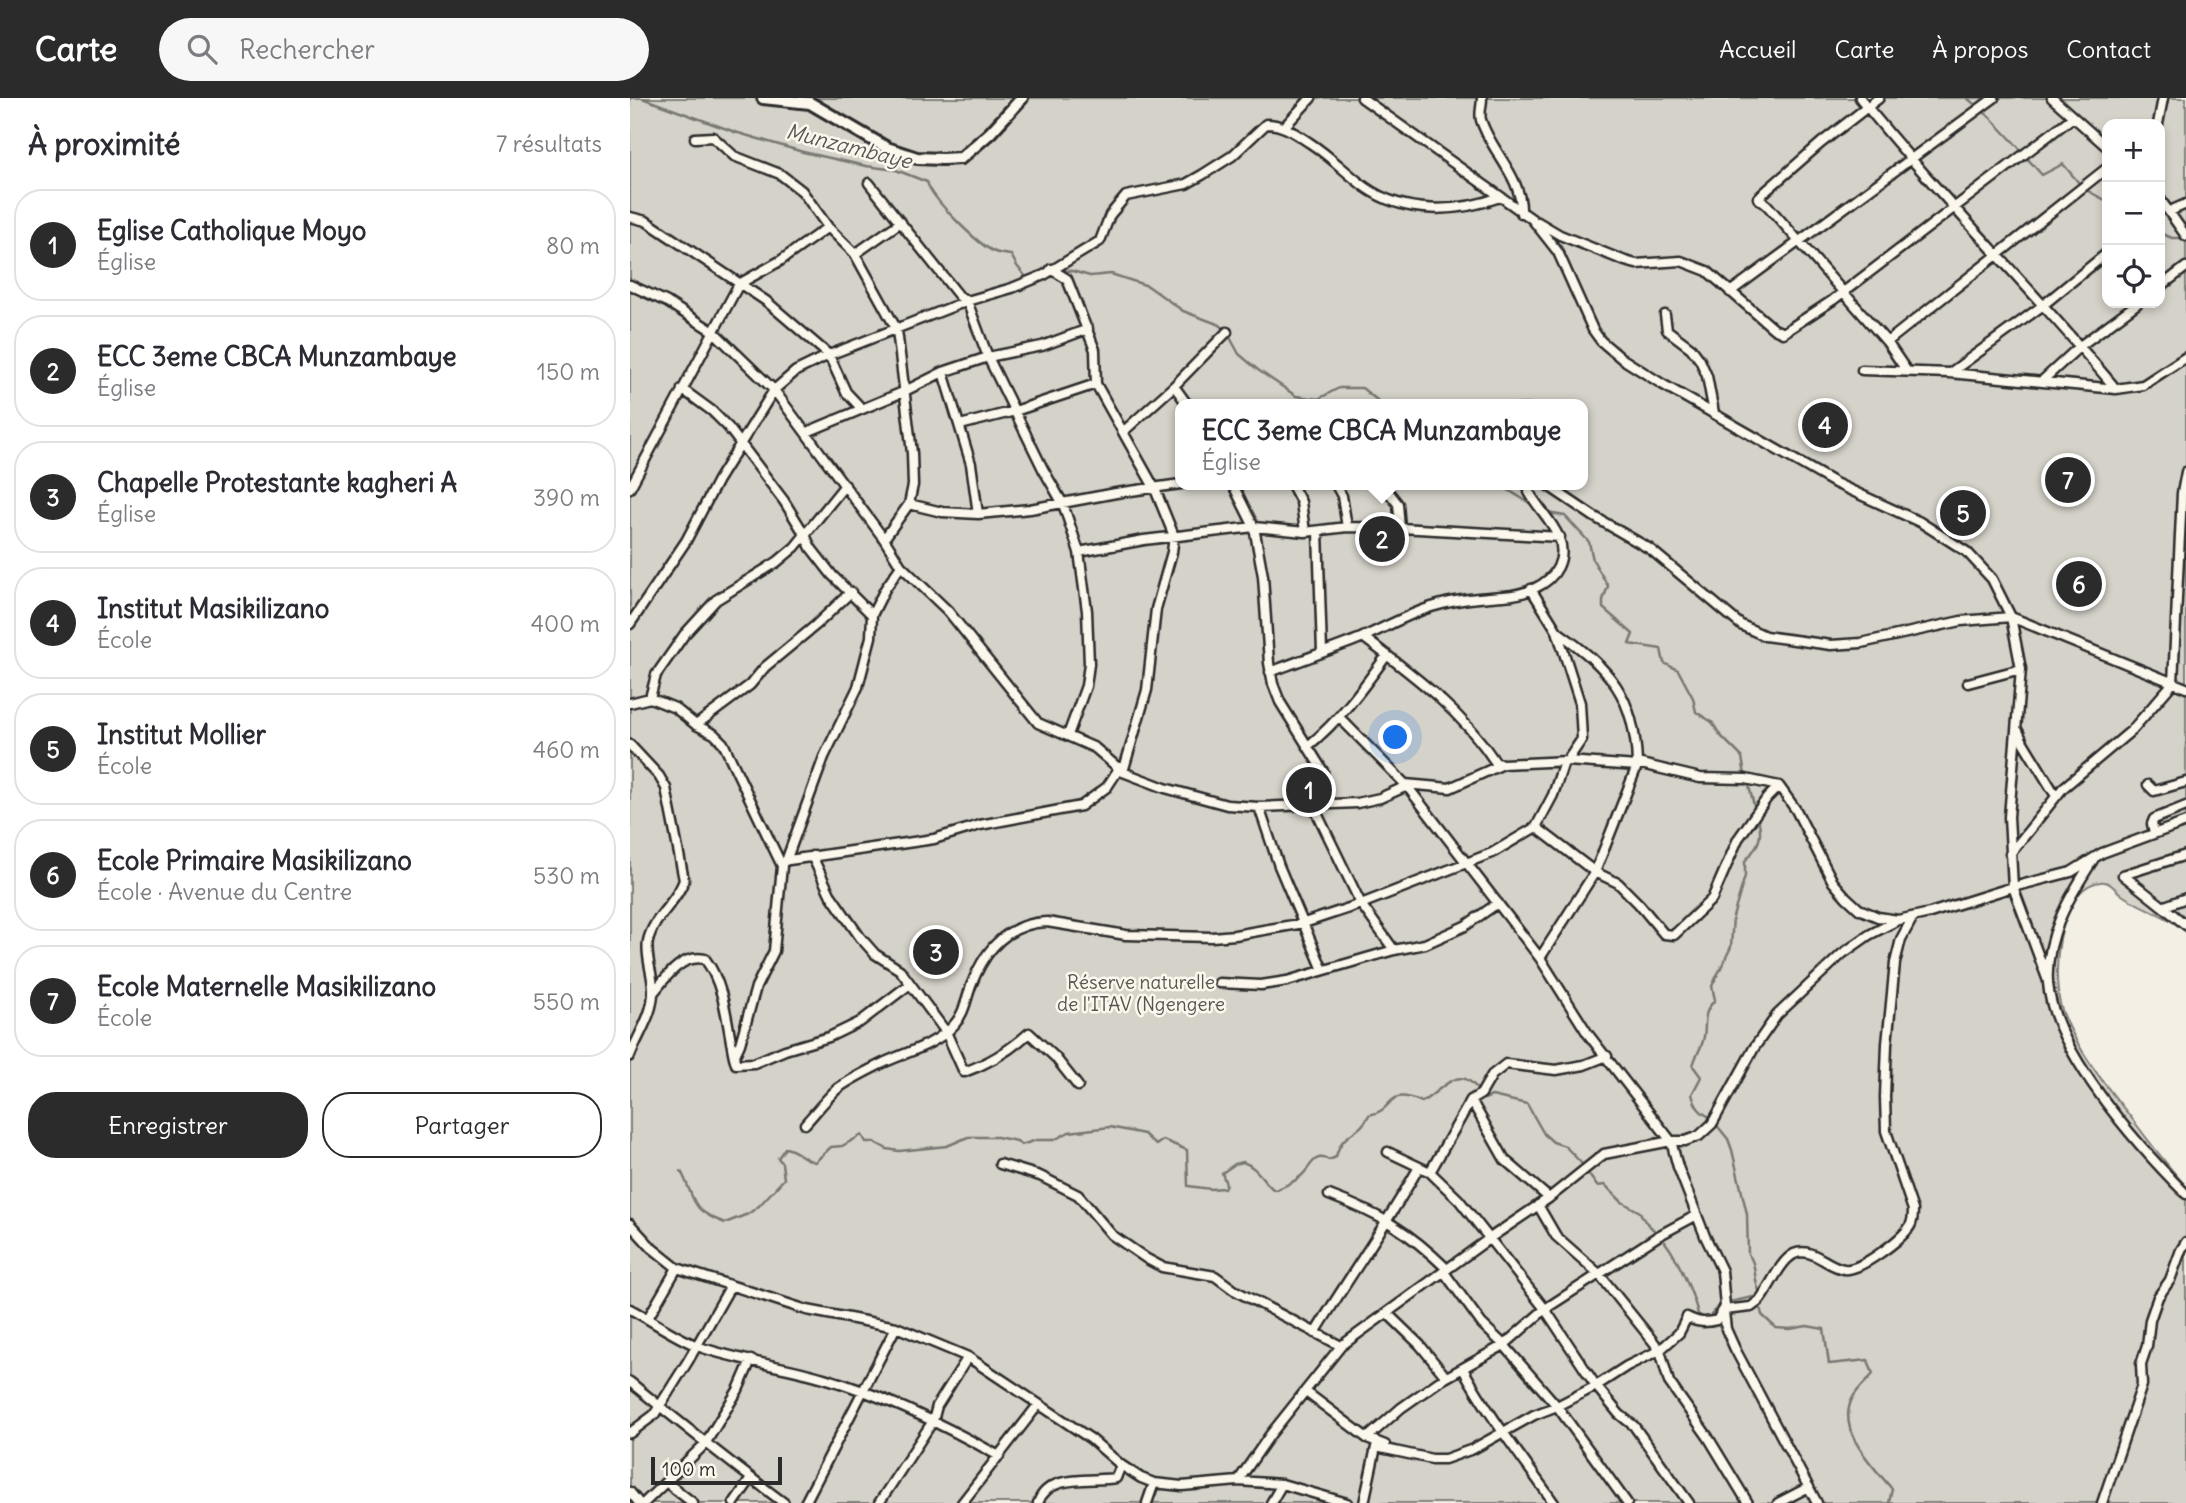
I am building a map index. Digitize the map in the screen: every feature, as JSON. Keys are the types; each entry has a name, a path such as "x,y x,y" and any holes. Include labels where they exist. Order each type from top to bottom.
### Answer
{"street":[{"path":"763,98 810,103 887,148 917,158 942,159 961,158 990,133 1021,98"},
{"path":"1285,126 1311,98"},
{"path":"1362,98 1521,213 1560,234 1636,264 1681,261 1697,266 1707,271 1773,329 1783,333 1844,291 2073,117"},
{"path":"1482,98 1481,120 1492,146 1521,197 1521,213"},
{"path":"1860,98 1954,209 2116,389"},
{"path":"1879,98 1821,143 1758,198 1844,291 1887,342 1906,370"},
{"path":"1730,292 1994,98"},
{"path":"2052,98 2102,143"},
{"path":"2159,119 2163,98"},
{"path":"630,624 686,541 740,442 775,390 796,371 829,355 967,301 1012,288 1048,272 1100,241 1110,215 1126,196 1186,184 1232,156 1266,124 1285,126 1328,155 1364,187 1390,200 1415,207 1448,210 1471,207 1500,197"},
{"path":"695,138 713,137 734,156 786,178 802,191 828,227 855,254 897,330 912,453 913,485 909,504 884,539"},
{"path":"1887,342 2102,172"},
{"path":"869,183 959,296 967,301 988,357 1063,504 1079,552 1087,611 1089,664 1086,686 1069,735"},
{"path":"2165,205 2186,204"},
{"path":"2165,208 2186,236"},
{"path":"630,217 646,221 766,301 829,355 846,392 862,409"},
{"path":"1532,219 1558,252 1585,316 1601,341 1621,358 1835,483 1920,522 1967,552 1992,579 2011,617 2021,669 2009,817 2013,887 2048,981 2052,1006 2065,1038 2089,1077 2129,1132 2186,1194"},
{"path":"855,254 901,222"},
{"path":"630,488 739,284 780,261 828,227"},
{"path":"1950,373 2042,306 2102,257"},
{"path":"2165,283 2186,267"},
{"path":"785,863 812,856 934,839 980,825 1081,806 1107,787 1122,769 1147,690 1156,609 1174,536 1155,489 1096,384 1095,350 1067,279 1048,272"},
{"path":"630,285 667,302 714,332 775,390 901,566 948,611 1038,723 1095,748 1122,769 1165,788 1227,805 1259,807 1328,804 1380,798 1406,785 1450,789 1503,764"},
{"path":"2042,381 2080,346 2131,308"},
{"path":"1665,315 1667,330 1691,348 1707,376 1714,413"},
{"path":"807,432 903,392 943,372 988,357 1042,346 1087,329"},
{"path":"1124,431 1174,386 1227,332"},
{"path":"1862,370 1950,373 2116,389 2143,385 2186,357"},
{"path":"943,372 971,464 978,514"},
{"path":"960,425 1015,411 1096,384"},
{"path":"1174,386 1183,399"},
{"path":"682,388 712,411 740,442 806,535 811,548 832,575 872,615"},
{"path":"2010,854 2063,788 2133,730 2172,683 2182,493 2186,472"},
{"path":"650,698 656,675 684,635 716,600 777,562 806,535 845,485"},
{"path":"909,504 942,512 978,514 1063,504 1175,485"},
{"path":"1236,490 1254,527 1263,576 1270,672 1280,702 1323,772 1328,804"},
{"path":"1295,490 1301,502 1305,532"},
{"path":"1339,490 1347,527"},
{"path":"1387,490 1398,504 1400,528"},
{"path":"1270,672 1363,637 1432,607 1477,598 1517,596 1541,585 1559,566 1562,556 1560,537 1529,490"},
{"path":"1554,490 1650,549 1741,625 1765,636 1831,645 1861,643 1961,621 2011,617 2186,688"},
{"path":"1079,552 1174,536 1254,527 1305,532 1347,527 1400,528 1560,537"},
{"path":"1318,531 1322,652"},
{"path":"734,1057 756,987 774,951 785,863 824,757 858,687 871,637 872,615 901,566"},
{"path":"805,1124 838,1088 946,1032 962,1014 975,976 986,956 998,941 1020,927 1047,922 1126,935 1212,937 1304,923 1492,853 1536,827 1566,762 1582,739 1583,723 1580,703 1557,631 1531,589"},
{"path":"696,724 750,685 765,667 851,592"},
{"path":"1540,958 1595,872 1637,764 1629,709 1617,686 1584,651 1557,631"},
{"path":"1363,637 1446,703 1496,763 1637,764 1700,778 1746,779 1779,786 1796,810 1833,883 1860,909 1878,917 1898,920"},
{"path":"1308,746 1355,700 1387,655"},
{"path":"1968,683 2021,669"},
{"path":"630,703 650,698 675,708 714,734 729,752 751,806 785,863"},
{"path":"1339,717 1406,785 1540,958 1588,1034 1671,1141 1697,1216 1722,1271 1726,1329 1817,1503"},
{"path":"2017,728 2022,743 2056,796"},
{"path":"630,746 659,776 666,789 684,880 679,893 648,942 654,992 648,1020 630,1056"},
{"path":"2148,785 2154,791 2186,782"},
{"path":"1536,827 1595,872 1618,883 1664,934 1674,935 1712,899 1738,839 1767,798 1779,786"},
{"path":"1312,803 1361,904 1394,950"},
{"path":"2154,832 2154,819 2186,806"},
{"path":"1259,807 1279,866 1323,970"},
{"path":"1238,1481 1270,1435 1342,1346 1549,1198 1604,1154 1671,1141 1685,1141 1699,1136 1714,1120 1754,1048 1777,1015 1842,954 1869,935 1898,920 2071,872 2102,853 2186,822"},
{"path":"2186,855 2123,875 2186,925"},
{"path":"812,856 830,894 860,937 875,954 900,970 946,1032 964,1072 991,1062 1029,1033 1055,1057 1078,1086"},
{"path":"2048,981 2057,923 2070,896 2094,859"},
{"path":"2165,906 2186,898"},
{"path":"1219,982 1261,985 1287,981 1394,950 1425,944 1465,926 1498,903"},
{"path":"1724,1305 1751,1307 1759,1301 1793,1255 1802,1252 1813,1254 1830,1265 1846,1270 1856,1268 1895,1241 1913,1221 1913,1210 1886,1131 1885,1097 1895,963 1901,939 1913,917"},
{"path":"654,992 673,968 698,957 705,958 714,970 717,980 736,1064 754,1063 785,1050 829,1037 860,1022 910,984"},
{"path":"1430,1172 1471,1100 1481,1094 1492,1075 1506,1064 1556,1070 1584,1065 1607,1056"},
{"path":"1471,1100 1505,1160 1549,1198"},
{"path":"1388,1152 1430,1172 1460,1200 1545,1309 1597,1386 1619,1414 1634,1426 1689,1503"},
{"path":"1000,1164 1040,1176 1077,1195 1112,1235 1162,1267 1214,1276 1234,1290 1342,1346"},
{"path":"1315,1333 1363,1256 1389,1221 1419,1167"},
{"path":"1329,1195 1373,1212 1416,1240 1445,1270 1482,1324 1558,1406 1627,1503"},
{"path":"1538,1205 1556,1236 1599,1274 1660,1350 1669,1382 1708,1437 1748,1503"},
{"path":"1367,1438 1401,1408 1446,1377 1504,1345 1545,1309 1661,1234 1697,1216"},
{"path":"630,1224 652,1248 677,1268 807,1310 896,1327 968,1357 1091,1439 1141,1478 1154,1483 1182,1486 1238,1481 1282,1484 1347,1503"},
{"path":"2102,1503 2142,1385 2141,1364 2147,1346 2150,1320 2158,1297 2171,1279 2180,1250 2186,1242"},
{"path":"648,1318 677,1268"},
{"path":"630,1433 654,1415 730,1287"},
{"path":"1364,1503 1376,1447 1413,1456 1445,1459 1473,1449 1534,1415 1597,1386 1627,1366 1660,1350 1679,1333 1687,1317 1695,1322 1717,1321 1724,1305"},
{"path":"630,1309 697,1346 863,1390 933,1421 999,1456"},
{"path":"1388,1314 1413,1337 1446,1377"},
{"path":"805,1503 896,1327"},
{"path":"879,1503 933,1421 937,1406 968,1357"},
{"path":"644,1503 705,1444 738,1391 751,1360"},
{"path":"1463,1369 1482,1405 1505,1432 1554,1503"},
{"path":"630,1382 660,1404 705,1444 783,1503"},
{"path":"1306,1392 1367,1438 1413,1456"},
{"path":"962,1503 1038,1405"},
{"path":"1038,1503 1041,1494 1050,1485 1116,1478 1121,1465"},
{"path":"734,1503 751,1480"},
{"path":"666,1482 693,1503"},
{"path":"1147,1503 1154,1483"},
{"path":"1271,1503 1282,1484"},
{"path":"1778,1503 1809,1488"},
{"path":"630,1492 639,1503"}],"green space":[{"name":"Réserve naturelle de l'ITAV (Ngengere","path":"630,98 2186,98 2186,932 2122,895 2110,884 2100,882 2085,888 2074,901 2066,918 2060,938 2057,980 2063,1013 2085,1055 2103,1082 2186,1186 2186,1503 630,1503"}],"waterway":[{"name":"Munzambaye","path":"642,98 735,132 803,152 896,170 927,182 946,210 987,248 1011,255 1026,277 1036,274"},
{"path":"1967,98 1990,117 2022,151"},
{"path":"2026,157 2042,175 2063,164 2084,189 2102,198"},
{"path":"2165,235 2183,238"},
{"name":"Munzambaye","path":"1059,270 1090,276 1111,274 1148,286 1183,311 1220,325 1239,354 1296,396 1318,399"},
{"name":"Munzambaye","path":"1318,399 1339,388 1362,388 1376,399"},
{"name":"Munzambaye","path":"1508,490 1536,507"},
{"name":"Munzambaye","path":"1548,513 1565,516 1589,542 1593,560 1608,586 1603,608 1633,634 1629,644 1661,649 1664,663 1678,670 1693,698 1696,712 1712,722 1720,735 1742,757 1745,776"},
{"path":"1748,782 1755,810"},
{"path":"1713,1118 1701,1112 1695,1102 1692,1094 1701,1077 1693,1066 1704,1038 1707,1011 1715,1000 1712,986 1731,947 1733,917 1745,876 1745,861 1759,840 1757,816"},
{"path":"681,1171 699,1208 725,1223 748,1214 759,1206 784,1179 782,1163 778,1158 785,1148 815,1162 831,1147 842,1146 862,1135 866,1142 874,1142 887,1149 899,1151 947,1146 968,1137 997,1137 1017,1141 1021,1145 1037,1140 1054,1140 1069,1132 1110,1127 1144,1134 1156,1145 1163,1140 1187,1150 1188,1186 1224,1188 1226,1184 1222,1173 1243,1162 1274,1190 1299,1178 1316,1159 1329,1160 1336,1157 1342,1142 1360,1127 1369,1115 1384,1109 1396,1098 1410,1098 1422,1102 1447,1083 1462,1078 1476,1087 1484,1099 1492,1096 1527,1104 1544,1134 1553,1142 1565,1146 1584,1166"},
{"path":"1715,1123 1728,1139 1732,1150 1747,1214 1748,1254 1761,1294"},
{"path":"1587,1172 1597,1186 1605,1185 1622,1202 1640,1212 1665,1242 1684,1276 1698,1314 1707,1320 1720,1304 1758,1296"},
{"path":"1759,1303 1762,1315 1776,1328 1807,1326 1824,1329 1829,1364 1868,1360 1873,1374 1852,1399 1848,1411 1849,1423 1859,1447 1892,1489 1889,1503"}],"place":[{"name":"Institut Masikilizano","path":"1825,425"},
{"name":"Ecole Maternelle Masikilizano","path":"2068,480"},
{"name":"Institut Mollier","path":"1963,513"},
{"name":"ECC 3eme CBCA Munzambaye","path":"1382,539"},
{"name":"Ecole Primaire Masikilizano","path":"2079,584"},
{"name":"Eglise Catholique Moyo","path":"1309,790"},
{"name":"Chapelle Protestante kagheri A","path":"936,952"}]}
